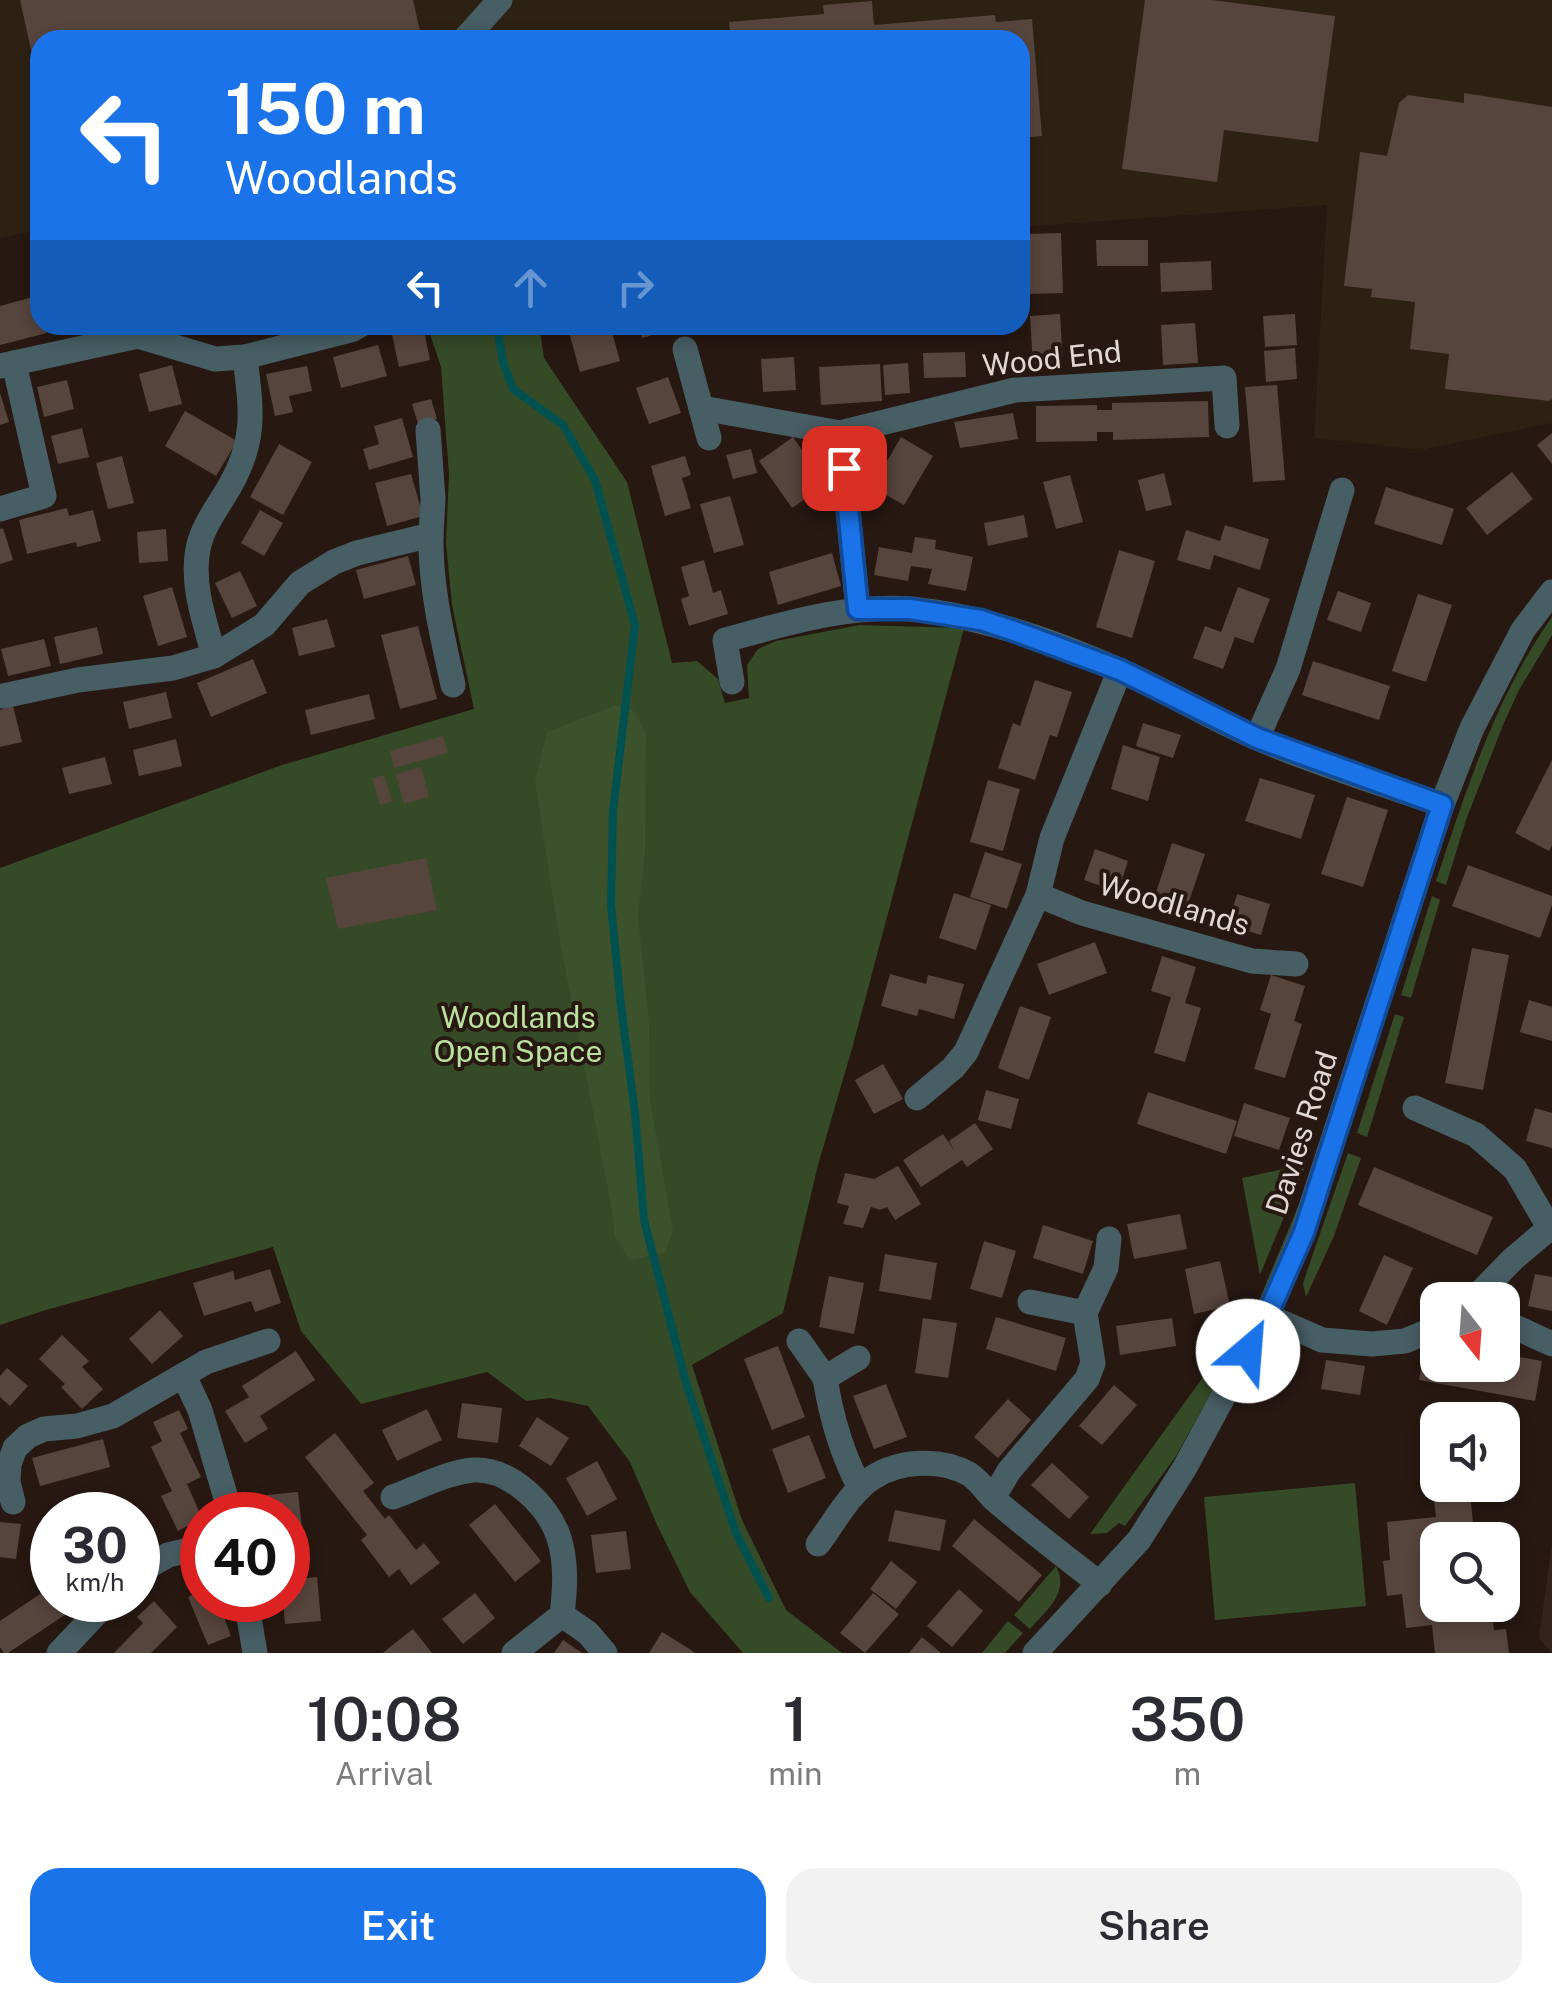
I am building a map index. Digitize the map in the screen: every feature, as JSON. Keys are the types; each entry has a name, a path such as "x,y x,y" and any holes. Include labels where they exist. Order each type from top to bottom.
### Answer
{"street":[{"path":"473,30 500,0"},
{"path":"0,509 44,496 7,364 138,336 215,359 245,357 331,335"},
{"path":"684,349 709,438"},
{"path":"214,656 196,589 198,547 247,446 251,404 245,357"},
{"name":"Wood End","path":"702,408 840,433 1015,390 1224,378 1226,426"},
{"path":"428,430 434,499 430,560 453,685"},
{"path":"840,433 858,609"},
{"path":"1257,738 1288,669 1342,490"},
{"path":"3,696 78,680 173,668 214,656 264,625 300,583 334,562 431,534"},
{"name":"Davies Road","path":"1035,1653 1138,1540 1184,1469 1267,1316 1304,1232 1442,805 1472,728 1522,630 1552,592"},
{"path":"732,682 725,640 792,622 858,609 910,609 981,620 1120,670 1257,738 1442,805"},
{"path":"916,1098 966,1052 1038,895 1052,838 1120,670"},
{"name":"Woodlands","path":"1038,895 1082,913 1252,961 1296,964"},
{"path":"1415,1108 1476,1135 1515,1170 1550,1226 1489,1282"},
{"path":"993,1498 1010,1471 1087,1379 1093,1363 1086,1313 1106,1268 1109,1239"},
{"path":"1030,1302 1086,1313"},
{"path":"1267,1316 1322,1340 1372,1344 1405,1341 1420,1335"},
{"path":"1520,1329 1552,1344"},
{"path":"7,1503 9,1464 15,1448 28,1436 44,1429 77,1426 113,1416 206,1362 268,1341"},
{"path":"798,1341 824,1378 830,1411 860,1488"},
{"path":"824,1378 858,1358"},
{"path":"184,1376 200,1410 225,1492"},
{"path":"818,1544 870,1479 886,1470 925,1462 970,1475 1100,1584"},
{"path":"393,1497 476,1470 493,1472 517,1483 538,1503 558,1533 565,1575 562,1615 514,1653"},
{"path":"562,1615 588,1633 605,1653"},
{"path":"73,1648 92,1622"},
{"path":"250,1622 255,1653"}],"shaded area":[{"path":"0,0 1552,0 1552,423 1421,450 1314,438 1327,205 1030,226 1030,30 30,30 30,232 0,238"},
{"path":"1552,1544 1552,1653 1539,1638"}],"green space":[{"name":"Woodlands Open Space","path":"430,335 541,335 544,358 627,482 672,663 697,661 718,679 725,703 749,698 747,665 758,649 776,641 859,625 964,628 818,1165 783,1313 692,1365 742,1520 786,1610 842,1653 743,1653 690,1592 630,1462 588,1406 550,1398 526,1401 487,1372 361,1404 301,1331 273,1247 0,1325 0,868 282,765 474,709 452,605 446,543 449,474 441,367"},
{"path":"1552,617 1552,635 1503,725 1446,885 1436,881 1499,711"},
{"path":"616,705 633,710 646,732 645,855 638,915 649,1022 650,1100 673,1230 666,1252 629,1260 615,1236 558,931 535,781 547,732"},
{"path":"1432,896 1440,900 1411,998 1401,995"},
{"path":"1395,1014 1404,1017 1367,1137 1357,1133"},
{"path":"1322,1149 1263,1300 1176,1456 1125,1526 1119,1523 1107,1533 1090,1534 1260,1298"},
{"path":"1348,1153 1361,1158 1334,1236 1306,1297 1303,1284"},
{"path":"1306,1164 1260,1275 1242,1178"},
{"path":"1355,1483 1366,1606 1215,1620 1204,1497"},
{"path":"1056,1566 1060,1575 1058,1592 1030,1629 1014,1615"},
{"path":"1008,1621 1023,1633 1005,1653 982,1653"}],"building":[{"path":"20,0 413,0 420,30 30,30 30,45"},
{"path":"1145,0 1212,0 1335,16 1318,142 1224,130 1217,182 1122,169"},
{"path":"872,1 874,25 995,15 996,22 1032,19 1042,136 1030,137 1030,30 730,30 729,22 824,14 823,5"},
{"path":"1464,93 1552,107 1549,401 1445,389 1449,354 1410,349 1415,302 1371,297 1372,289 1344,286 1360,152 1387,156 1399,103 1408,95 1464,103"},
{"path":"1061,233 1063,293 1030,294 1030,234"},
{"path":"1096,240 1148,240 1148,266 1097,266"},
{"path":"1211,261 1212,290 1161,292 1160,263"},
{"path":"30,298 30,335 39,335 0,345 0,306"},
{"path":"1060,314 1063,363 1033,365 1030,316"},
{"path":"1295,314 1297,345 1265,347 1263,316"},
{"path":"1195,323 1198,363 1163,365 1161,325"},
{"path":"392,335 425,335 430,360 399,367"},
{"path":"570,335 613,335 620,361 580,372"},
{"path":"378,345 387,376 341,388 333,357"},
{"path":"1295,348 1297,379 1266,382 1264,351"},
{"path":"965,352 966,377 924,378 923,353"},
{"path":"794,357 796,390 763,392 761,359"},
{"path":"908,363 910,393 885,395 883,365"},
{"path":"880,364 882,401 821,405 819,367"},
{"path":"172,365 182,404 149,412 139,374"},
{"path":"307,366 312,391 289,396 293,412 275,416 266,374"},
{"path":"668,377 681,413 649,424 636,388"},
{"path":"67,380 74,409 44,417 37,387"},
{"path":"1277,385 1285,480 1253,482 1245,387"},
{"path":"0,393 9,422 0,425"},
{"path":"431,399 437,419 418,424 412,404"},
{"path":"1208,401 1209,437 1113,440 1113,432 1097,432 1097,441 1036,442 1036,406 1097,405 1097,410 1112,410 1112,403"},
{"path":"185,411 237,441 216,476 165,446"},
{"path":"1013,413 1018,439 960,448 954,422"},
{"path":"402,418 413,457 369,470 363,449 379,444 374,426"},
{"path":"82,428 89,457 58,464 51,436"},
{"path":"1552,433 1552,464 1537,445"},
{"path":"793,437 826,485 792,508 759,461"},
{"path":"901,437 933,456 904,505 872,487"},
{"path":"279,444 312,462 283,515 250,497"},
{"path":"751,449 757,473 733,479 726,455"},
{"path":"122,456 134,503 108,509 96,463"},
{"path":"685,456 691,475 682,478 691,508 665,516 651,466"},
{"path":"1512,472 1533,499 1487,535 1466,508"},
{"path":"1164,473 1172,505 1146,511 1138,480"},
{"path":"411,474 423,516 387,526 375,483"},
{"path":"1070,475 1083,522 1056,529 1043,482"},
{"path":"1386,487 1454,509 1442,545 1374,524"},
{"path":"730,496 744,545 714,553 700,504"},
{"path":"67,508 69,516 93,510 101,541 77,547 76,542 27,554 19,520"},
{"path":"260,510 283,523 264,556 241,543"},
{"path":"1024,515 1028,537 988,546 984,523"},
{"path":"1225,525 1269,539 1260,570 1214,555 1210,570 1177,560 1186,530 1220,541"},
{"path":"3,528 13,560 0,564 0,529"},
{"path":"166,529 168,561 139,563 137,532"},
{"path":"915,537 936,540 935,549 973,557 966,591 928,584 932,569 911,566 908,581 874,575 879,547 912,553"},
{"path":"1119,550 1155,561 1132,638 1096,627"},
{"path":"832,553 841,586 778,605 769,572"},
{"path":"408,556 416,585 364,599 356,570"},
{"path":"704,560 713,593 721,590 728,614 689,626 681,599 689,596 681,567"},
{"path":"240,571 257,606 232,618 215,583"},
{"path":"172,587 187,637 158,646 143,596"},
{"path":"1238,587 1270,599 1253,643 1235,637 1223,669 1193,658 1205,626 1221,632"},
{"path":"1338,591 1371,603 1361,632 1327,620"},
{"path":"1418,594 1452,605 1426,682 1392,671"},
{"path":"327,619 335,647 299,656 292,628"},
{"path":"418,626 437,699 400,709 381,635"},
{"path":"97,627 103,654 60,664 54,637"},
{"path":"44,639 51,666 8,676 1,649"},
{"path":"253,659 267,693 211,717 197,683"},
{"path":"1313,661 1390,686 1379,720 1302,695"},
{"path":"1035,680 1072,692 1057,737 1050,735 1035,780 998,768 1013,723 1020,726"},
{"path":"166,692 172,718 129,729 123,702"},
{"path":"369,694 375,719 311,735 305,710"},
{"path":"13,706 22,742 0,747 0,710"},
{"path":"1143,723 1181,735 1173,758 1136,746"},
{"path":"443,736 448,753 394,768 390,751"},
{"path":"176,739 182,766 139,776 133,750"},
{"path":"1123,745 1160,757 1148,801 1111,789"},
{"path":"105,757 112,784 69,794 62,768"},
{"path":"1552,760 1552,845 1549,851 1515,833"},
{"path":"421,767 429,797 404,804 396,774"},
{"path":"384,775 392,802 380,805 372,778"},
{"path":"1260,778 1315,795 1301,839 1245,821"},
{"path":"988,780 1020,789 1003,851 970,842"},
{"path":"1347,797 1388,810 1363,887 1321,874"},
{"path":"1172,843 1205,854 1184,916 1152,905"},
{"path":"1095,849 1128,861 1118,892 1084,880"},
{"path":"985,852 1022,864 1007,909 970,897"},
{"path":"426,858 437,910 338,929 326,878"},
{"path":"1468,865 1552,896 1540,938 1452,906"},
{"path":"954,893 991,905 976,950 939,938"},
{"path":"1237,894 1270,904 1261,935 1228,925"},
{"path":"1095,942 1107,973 1049,995 1037,964"},
{"path":"1472,948 1509,955 1483,1090 1445,1083"},
{"path":"1162,956 1196,967 1185,1003 1201,1008 1185,1062 1154,1053 1171,997 1151,991"},
{"path":"890,974 926,984 928,975 964,984 954,1019 919,1009 917,1016 881,1006"},
{"path":"1271,975 1305,986 1294,1021 1302,1024 1285,1078 1254,1069 1271,1014 1260,1010"},
{"path":"1529,1000 1552,1007 1552,1041 1520,1032"},
{"path":"1020,1006 1051,1017 1029,1080 998,1068"},
{"path":"883,1064 903,1099 874,1114 855,1080"},
{"path":"986,1090 1019,1099 1011,1129 978,1120"},
{"path":"1148,1092 1237,1121 1226,1154 1137,1124"},
{"path":"1244,1103 1290,1118 1279,1150 1234,1136"},
{"path":"1535,1108 1552,1113 1552,1148 1526,1141"},
{"path":"975,1123 993,1149 967,1167 962,1160 921,1187 903,1160 943,1134 955,1152 949,1141"},
{"path":"898,1166 921,1204 895,1220 887,1207 871,1207 863,1228 843,1224 849,1206 837,1203 845,1173 874,1179"},
{"path":"1374,1167 1493,1217 1477,1255 1358,1205"},
{"path":"1180,1214 1187,1249 1134,1259 1127,1224"},
{"path":"1043,1225 1093,1241 1083,1274 1033,1258"},
{"path":"984,1241 1016,1251 1002,1298 970,1289"},
{"path":"885,1254 937,1263 931,1300 879,1291"},
{"path":"1384,1255 1413,1268 1387,1325 1359,1311"},
{"path":"1220,1261 1230,1306 1194,1314 1185,1269"},
{"path":"270,1269 281,1303 255,1312 251,1301 204,1316 193,1283 233,1271 235,1280"},
{"path":"1535,1274 1552,1277 1552,1311 1528,1306"},
{"path":"829,1276 864,1283 854,1334 819,1327"},
{"path":"160,1310 183,1336 152,1364 129,1339"},
{"path":"996,1317 1066,1338 1056,1371 986,1349"},
{"path":"923,1318 957,1323 948,1378 915,1373"},
{"path":"1172,1318 1176,1346 1120,1355 1116,1326"},
{"path":"62,1335 89,1361 82,1367 103,1389 82,1409 61,1387 65,1384 39,1359"},
{"path":"778,1346 805,1417 772,1430 744,1359"},
{"path":"296,1351 315,1380 260,1416 268,1429 245,1443 225,1411 249,1397 242,1386"},
{"path":"1520,1357 1542,1361 1535,1401 1430,1382 1520,1382"},
{"path":"1326,1360 1365,1366 1360,1395 1321,1389"},
{"path":"7,1368 28,1386 10,1406 0,1397 0,1376"},
{"path":"886,1384 907,1437 874,1449 853,1396"},
{"path":"1114,1385 1137,1405 1102,1445 1079,1426"},
{"path":"1008,1399 1031,1420 998,1458 974,1437"},
{"path":"462,1403 502,1408 498,1443 457,1438"},
{"path":"427,1409 442,1440 397,1461 382,1430"},
{"path":"179,1410 188,1429 180,1433 201,1477 187,1484 191,1492 180,1492 178,1531 161,1496 172,1491 151,1447 162,1441 153,1422"},
{"path":"537,1417 569,1438 551,1466 519,1446"},
{"path":"335,1433 374,1483 363,1491 385,1519 389,1515 416,1550 424,1543 440,1563 411,1585 399,1569 389,1577 361,1540 367,1535 305,1457"},
{"path":"809,1435 826,1478 788,1493 772,1449"},
{"path":"103,1439 110,1467 40,1486 32,1458"},
{"path":"597,1461 617,1499 587,1516 566,1478"},
{"path":"1052,1463 1089,1497 1069,1519 1031,1485"},
{"path":"1434,1502 1471,1502 1473,1522 1420,1522 1420,1622 1493,1622 1494,1630 1506,1629 1509,1653 1435,1653 1432,1625 1406,1628 1402,1594 1387,1596 1383,1561 1390,1560 1387,1522 1436,1517"},
{"path":"495,1504 541,1561 515,1582 469,1525"},
{"path":"895,1510 946,1520 940,1551 888,1541"},
{"path":"974,1519 1042,1575 1019,1602 952,1546"},
{"path":"0,1522 21,1524 16,1559 0,1557"},
{"path":"626,1531 631,1569 596,1573 591,1535"},
{"path":"891,1561 917,1582 896,1609 870,1589"},
{"path":"317,1577 321,1621 310,1622 310,1578"},
{"path":"959,1589 983,1611 952,1647 927,1626"},
{"path":"475,1593 495,1618 463,1644 442,1619"},
{"path":"873,1593 899,1614 865,1653 840,1633"},
{"path":"30,1601 30,1622 54,1622 4,1653 0,1647 0,1621"},
{"path":"160,1608 177,1627 151,1653 114,1653 143,1623 160,1622"},
{"path":"198,1622 226,1622 231,1636 208,1645"},
{"path":"413,1629 432,1653 383,1653 390,1647"},
{"path":"662,1632 688,1648 695,1653 649,1653"},
{"path":"922,1637 941,1653 909,1653"},
{"path":"563,1640 582,1653 554,1653"}],"waterway":[{"path":"499,335 513,389 563,425 595,480 635,625 613,811 611,905 644,1220 687,1386 736,1533 769,1598"}],"route":[{"path":"844,468 858,609 910,609 981,620 1017,632 1120,670 1257,738 1442,805 1304,1232 1248,1351"}]}
